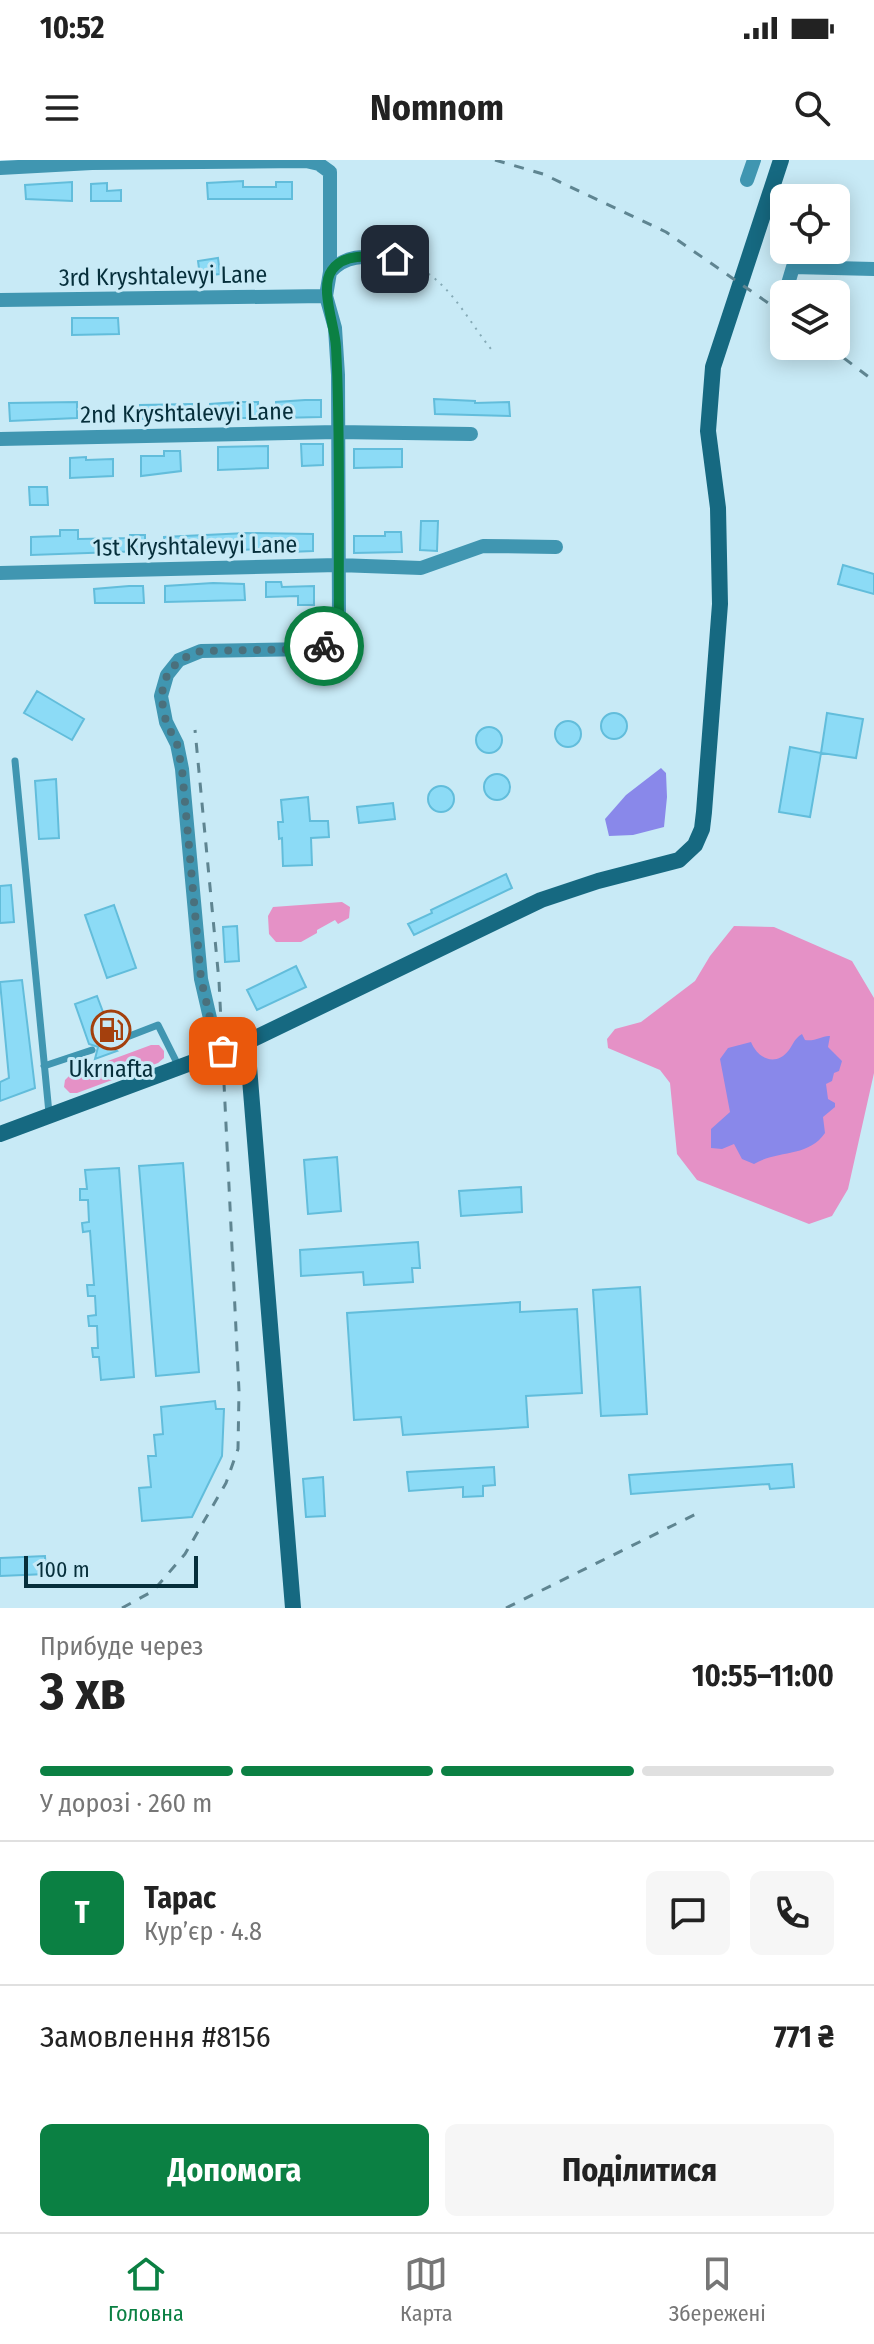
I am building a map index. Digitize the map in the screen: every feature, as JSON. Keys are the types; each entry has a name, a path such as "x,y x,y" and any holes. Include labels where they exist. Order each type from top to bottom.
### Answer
{"street":[{"path":"747,180 754,160"},
{"path":"0,1134 247,1042 541,900 679,860 695,845 703,820 720,604 718,508 708,431 713,367 781,160"},
{"path":"0,168 92,163 306,161 319,164 330,172 330,272 326,296 335,328 339,622 336,634 327,646 312,649 201,651 179,660 167,675 161,696 182,769 201,979 218,1053"},
{"path":"330,272 340,261 364,256 395,259"},
{"path":"789,280 793,267 874,269"},
{"name":"3rd Kryshtalevyi Lane","path":"0,300 326,296"},
{"name":"2nd Kryshtalevyi Lane","path":"0,439 337,432 471,434"},
{"name":"1st Kryshtalevyi Lane","path":"0,573 338,565 421,568 483,546 556,547"},
{"path":"247,1042 293,1608"}],"lane":[{"path":"15,761 49,1116"},
{"path":"114,1042 158,1025 180,1067"},
{"path":"44,1066 92,1050"}],"path":[{"path":"395,259 421,267 443,283 491,349"}],"shaded area":[{"path":"661,768 666,773 664,827 633,835 609,836 605,819 626,795"},
{"path":"342,902 350,907 349,918 338,924 335,920 301,942 276,942 269,934 268,916 273,907"},
{"path":"734,926 774,927 852,961 874,998 874,1073 848,1189 832,1216 809,1224 697,1180 677,1154 670,1083 660,1070 608,1048 607,1039 615,1029 641,1022 695,981"},
{"path":"802,1034 805,1040 830,1036 828,1047 842,1061 839,1071 826,1084 828,1099 835,1103 835,1107 823,1117 825,1133 818,1141 801,1150 754,1164 742,1159 734,1144 722,1149 711,1148 711,1129 730,1112 720,1059 728,1048 751,1042 758,1053 768,1059 779,1058"},
{"path":"151,1045 159,1045 164,1051 164,1058 158,1063 77,1093 70,1093 64,1087 70,1075"}],"building":[{"path":"243,181 243,187 276,187 276,182 292,182 292,199 208,199 207,183"},
{"path":"72,182 72,201 26,199 25,185"},
{"path":"107,183 107,191 121,190 121,201 91,201 91,184"},
{"path":"218,258 220,274 200,276 198,261"},
{"path":"72,318 118,318 119,334 72,335"},
{"path":"434,399 509,402 510,416 435,414"},
{"path":"321,400 321,417 277,418 276,402"},
{"path":"77,402 77,418 10,421 9,403"},
{"path":"258,402 258,418 210,418 210,404"},
{"path":"192,404 193,418 140,419 140,405"},
{"path":"301,444 323,444 323,465 302,466"},
{"path":"268,446 268,468 218,470 218,447"},
{"path":"354,449 402,449 402,467 354,468"},
{"path":"164,451 180,451 181,471 141,476 141,456 164,456"},
{"path":"86,457 86,460 113,459 113,476 70,478 70,458"},
{"path":"29,487 47,487 48,505 30,505"},
{"path":"421,521 438,521 437,551 420,550"},
{"path":"60,530 78,530 78,539 145,535 145,551 31,555 31,537 60,536"},
{"path":"385,532 401,532 402,552 354,553 354,536 385,536"},
{"path":"313,534 313,551 264,553 264,549 164,553 164,537"},
{"path":"843,565 874,574 874,594 838,584"},
{"path":"266,582 281,582 282,587 314,586 314,605 298,605 298,596 266,597"},
{"path":"244,584 245,600 165,602 165,586"},
{"path":"143,586 144,603 95,603 94,589"},
{"path":"37,691 84,719 72,740 24,713"},
{"path":"614,713 623,717 627,726 623,735 614,739 605,735 601,726 605,717"},
{"path":"827,713 863,719 856,758 821,753"},
{"path":"568,721 577,725 581,734 577,743 568,747 559,743 555,734 559,725"},
{"path":"489,727 498,731 502,740 498,749 489,753 480,749 476,740 480,731"},
{"path":"790,747 821,753 810,817 779,812"},
{"path":"497,774 506,778 510,787 506,796 497,800 488,796 484,787 488,778"},
{"path":"56,779 59,838 39,839 35,781"},
{"path":"441,786 450,790 454,799 450,808 441,812 432,808 428,799 432,790"},
{"path":"308,797 310,821 328,821 329,837 311,838 312,865 283,866 278,822 283,822 281,800"},
{"path":"393,803 395,819 359,823 357,807"},
{"path":"506,874 512,888 414,935 408,924"},
{"path":"11,885 14,922 0,923 0,886"},
{"path":"114,905 136,968 107,978 85,915"},
{"path":"237,926 239,961 225,962 223,927"},
{"path":"296,966 306,987 257,1010 247,990"},
{"path":"22,980 35,1088 0,1101 0,1082 9,1078 0,982"},
{"path":"97,996 112,1036 108,1044 117,1051 95,1059 98,1047 89,1044 75,1004"},
{"path":"337,1157 341,1211 308,1214 304,1160"},
{"path":"183,1163 199,1372 156,1376 139,1166"},
{"path":"119,1168 134,1377 101,1380 99,1357 93,1357 92,1348 98,1348 97,1326 89,1326 88,1316 96,1315 95,1296 88,1296 87,1285 94,1285 90,1231 83,1232 82,1223 89,1222 88,1200 80,1200 80,1189 87,1189 85,1170"},
{"path":"521,1187 522,1212 461,1216 459,1191"},
{"path":"418,1242 420,1268 412,1268 413,1282 364,1285 363,1272 301,1276 300,1250"},
{"path":"640,1287 647,1414 601,1416 593,1290"},
{"path":"520,1302 520,1312 577,1309 582,1393 526,1396 528,1427 403,1435 401,1417 354,1420 347,1313"},
{"path":"215,1401 216,1409 224,1409 222,1456 192,1517 142,1521 139,1488 151,1487 148,1456 156,1456 154,1435 163,1434 161,1407"},
{"path":"792,1464 794,1487 770,1489 769,1484 631,1494 629,1475"},
{"path":"494,1467 495,1485 483,1486 483,1496 463,1497 463,1487 409,1491 407,1472"},
{"path":"323,1477 325,1516 306,1517 303,1479"},
{"path":"45,1556 46,1574 0,1576 0,1558"}],"railway":[{"path":"495,160 543,174 666,232 770,304"},
{"path":"846,360 874,381"},
{"path":"122,1608 153,1591 185,1554 226,1483 238,1449 239,1391 219,981 195,730"},
{"path":"506,1608 696,1514"}],"way so far":[{"path":"223,1051 218,1053 201,979 182,769 161,696 167,675 179,660 201,651 312,649 324,646"}],"place":[{"name":"Ukrnafta","path":"111,1030"}],"route":[{"path":"324,646 336,634 339,622 338,375 335,328 326,296 330,272 340,261 364,256 395,259"}]}
